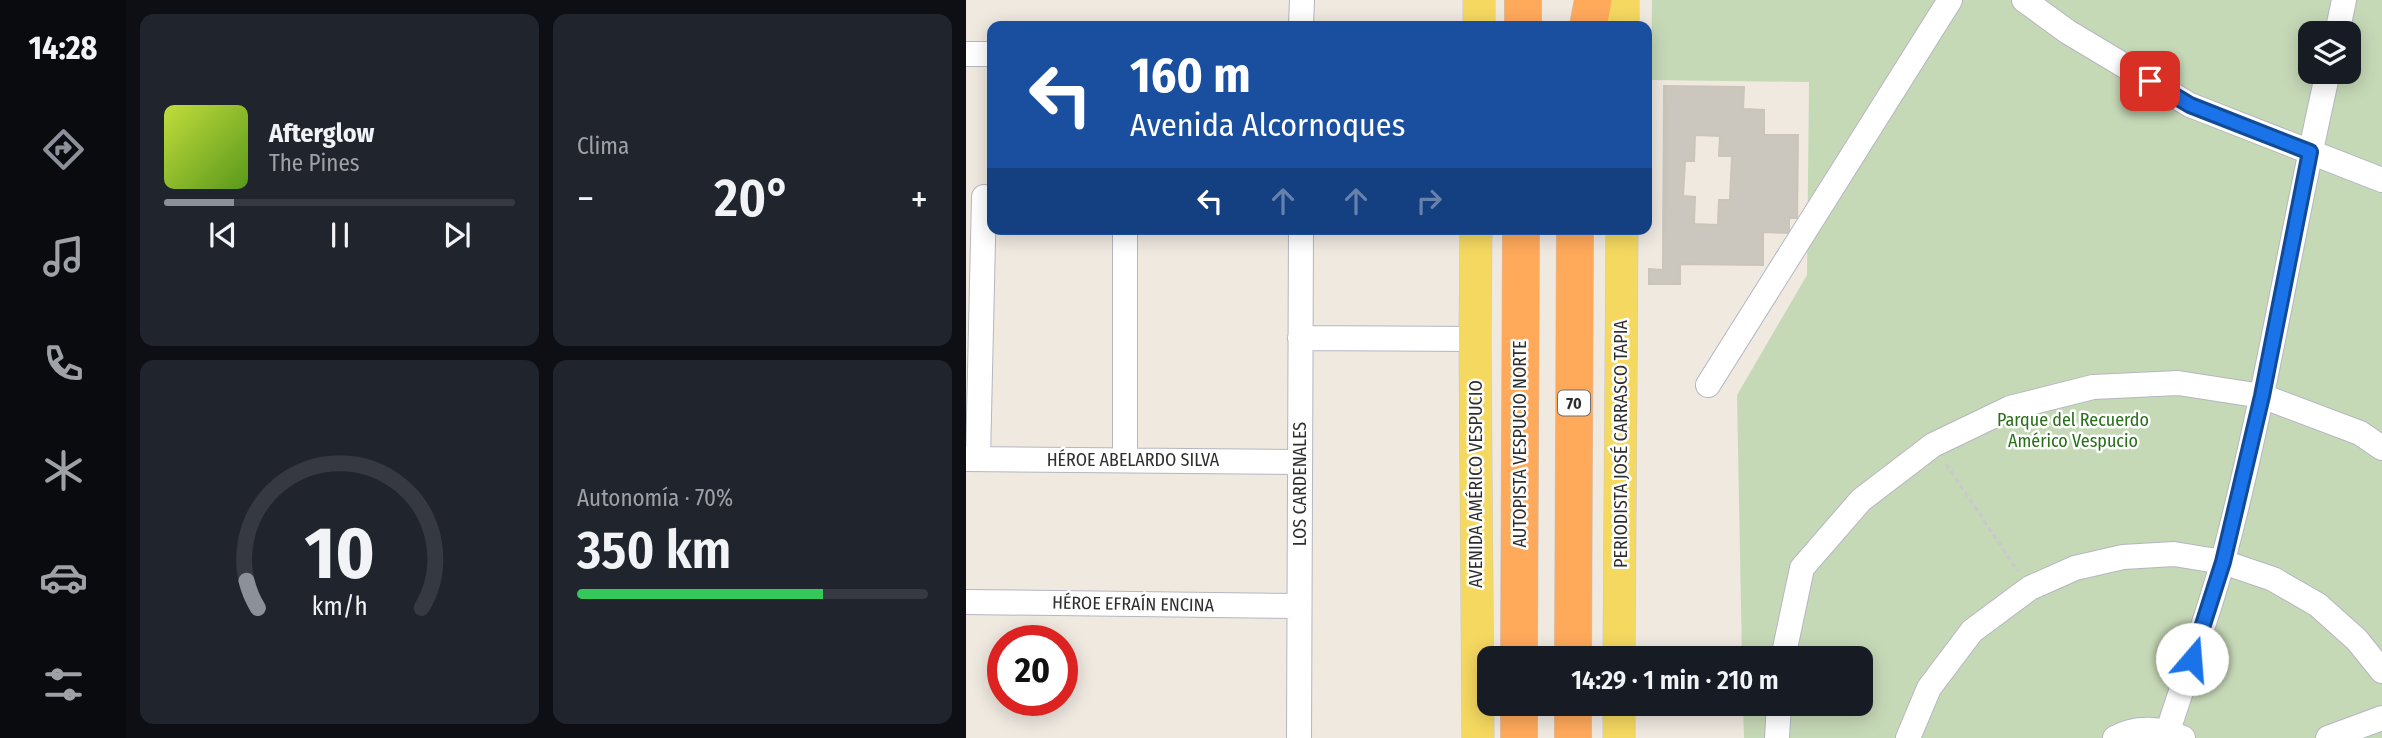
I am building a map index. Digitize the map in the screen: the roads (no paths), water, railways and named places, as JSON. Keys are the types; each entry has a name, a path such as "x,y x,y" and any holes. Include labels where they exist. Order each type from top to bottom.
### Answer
{"highway":[{"path":"1522,21 1523,0"},
{"path":"1576,0 1576,21"},
{"path":"1589,21 1593,0"},
{"name":"AUTOPISTA VESPUCIO NORTE","path":"1519,646 1521,235"},
{"name":"70","path":"1573,646 1575,235"},
{"path":"1519,716 1519,738"},
{"path":"1573,716 1573,738"}],"main road":[{"path":"1479,0 1479,21"},
{"path":"1623,0 1623,21"},
{"name":"AVENIDA AMÉRICO VESPUCIO","path":"1476,235 1478,738"},
{"name":"PERIODISTA JOSÉ CARRASCO TAPIA","path":"1619,646 1622,235"},
{"path":"1619,716 1619,738"}],"street":[{"path":"1301,0 1301,21"},
{"path":"1708,385 1950,0"},
{"path":"2024,0 2068,32 2190,105 2382,180"},
{"path":"2340,21 2344,0"},
{"path":"966,54 987,54"},
{"path":"2115,738 2144,729 2176,735 2223,562 2262,396 2325,84"},
{"path":"972,459 981,197"},
{"path":"1125,235 1125,460"},
{"name":"LOS CARDENALES","path":"1298,738 1301,235"},
{"path":"1300,338 1475,339"},
{"path":"1786,646 1802,568 1861,500 1933,445 2010,408 2093,387 2178,383 2262,396 2360,433 2382,448"},
{"name":"HÉROE ABELARDO SILVA","path":"972,459 1300,462"},
{"path":"1908,738 1929,688 1972,631 2029,588 2075,568 2123,557 2174,554 2223,562 2273,579 2318,605 2357,639 2382,671"},
{"name":"HÉROE EFRAÍN ENCINA","path":"966,602 1299,606"},
{"path":"1777,738 1778,716"},
{"path":"2328,738 2382,718"}],"park label":[{"name":"Parque del Recuerdo Américo Vespucio","path":"2073,430"}]}
